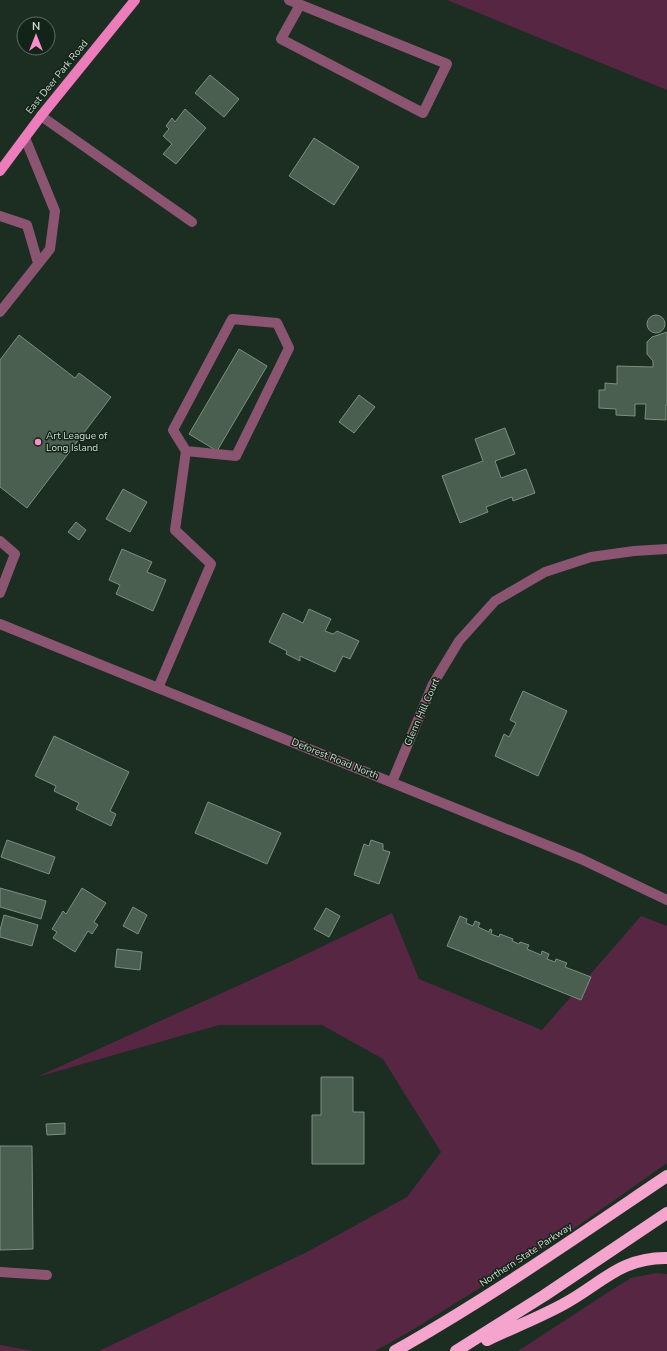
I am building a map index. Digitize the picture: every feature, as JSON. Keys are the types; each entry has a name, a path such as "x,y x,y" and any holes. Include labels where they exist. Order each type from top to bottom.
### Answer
{"highway":[{"name":"Northern State Parkway","path":"395,1351 468,1307 667,1176"},
{"path":"456,1351 545,1295 667,1213"},
{"path":"462,1351 563,1305 623,1266 650,1258 667,1258"}],"main road":[{"name":"East Deer Park Road","path":"0,171 41,116 135,0"}],"street":[{"path":"289,0 447,64 423,113 281,40 300,5"},
{"path":"41,116 72,140 192,222"},
{"path":"0,312 50,249 54,211 25,138"},
{"path":"0,216 27,225 38,263"},
{"path":"158,688 211,564 175,530 186,451 172,430 232,319 277,322 289,348 236,456 186,451"},
{"path":"0,541 15,554 0,592"},
{"name":"Glenn Hill Court","path":"392,782 433,684 459,640 495,601 545,572 591,558 634,550 667,549"},
{"name":"Deforest Road North","path":"0,624 581,859 667,900"},
{"path":"0,1272 47,1275"}],"shaded area":[{"path":"447,0 667,0 667,90"},
{"path":"392,913 419,979 542,1030 641,916 667,926 667,1163 565,1235 409,1332 375,1351 99,1351 307,1252 407,1197 441,1152 383,1059 322,1025 219,1025 37,1077 292,961"},
{"path":"656,1273 667,1274 667,1351 518,1351 631,1278"},
{"path":"0,1345 33,1351 0,1351"}],"building":[{"path":"210,75 239,99 224,117 195,93"},
{"path":"185,109 206,128 176,164 163,154 172,144 163,136 169,129 166,126 172,118 175,122"},
{"path":"314,138 359,167 334,205 289,176"},
{"path":"656,315 662,318 665,324 662,330 656,333 650,330 647,324 650,318"},
{"path":"667,332 666,420 645,419 646,404 635,404 635,416 616,415 616,409 599,408 599,390 605,390 605,383 617,384 617,366 653,367 653,361 647,354 647,342 652,337"},
{"name":"Art League of Long Island","path":"19,335 75,378 79,373 111,397 27,508 0,487 0,360"},
{"path":"239,349 267,366 217,451 189,434"},
{"path":"359,395 375,407 354,433 339,422"},
{"path":"505,428 515,454 495,461 501,478 526,469 535,493 513,501 512,497 486,507 488,512 460,523 442,476 483,461 475,439"},
{"path":"123,489 147,502 130,532 106,519"},
{"path":"76,522 86,530 79,540 68,532"},
{"path":"122,549 152,562 147,572 166,580 153,611 116,594 120,585 109,580"},
{"path":"309,609 331,619 325,631 333,634 337,631 359,641 350,659 343,656 335,672 300,656 300,661 286,654 287,651 269,642 283,613 303,623"},
{"path":"523,691 567,711 538,776 495,756 504,734 509,737 516,723 510,720"},
{"path":"54,736 129,772 110,811 116,814 111,826 76,809 79,803 54,791 56,786 35,776"},
{"path":"208,802 281,833 267,864 195,833"},
{"path":"7,840 55,857 49,874 1,857"},
{"path":"371,840 383,844 383,850 390,852 379,884 354,875 364,844 369,846"},
{"path":"0,888 46,901 41,919 0,907"},
{"path":"82,888 106,903 94,922 98,925 92,934 88,931 75,952 53,938 57,932 52,929 63,911 66,914"},
{"path":"133,907 147,915 138,934 123,926"},
{"path":"326,908 340,916 329,937 314,929"},
{"path":"4,915 38,925 32,946 0,937 0,930"},
{"path":"460,916 467,919 466,923 473,926 475,921 480,923 478,927 489,932 490,929 492,930 491,934 499,937 500,934 513,939 512,941 519,944 520,942 529,945 527,949 541,955 542,951 549,954 547,959 555,962 556,959 567,963 565,967 591,977 581,1000 447,946"},
{"path":"117,949 142,952 140,970 115,967"},
{"path":"321,1077 353,1077 353,1112 364,1112 364,1164 312,1164 312,1115 321,1115"},
{"path":"65,1123 65,1134 47,1135 46,1124"},
{"path":"0,1146 32,1146 33,1249 0,1250"}],"place":[{"name":"Art League of Long Island","path":"38,442"}]}
